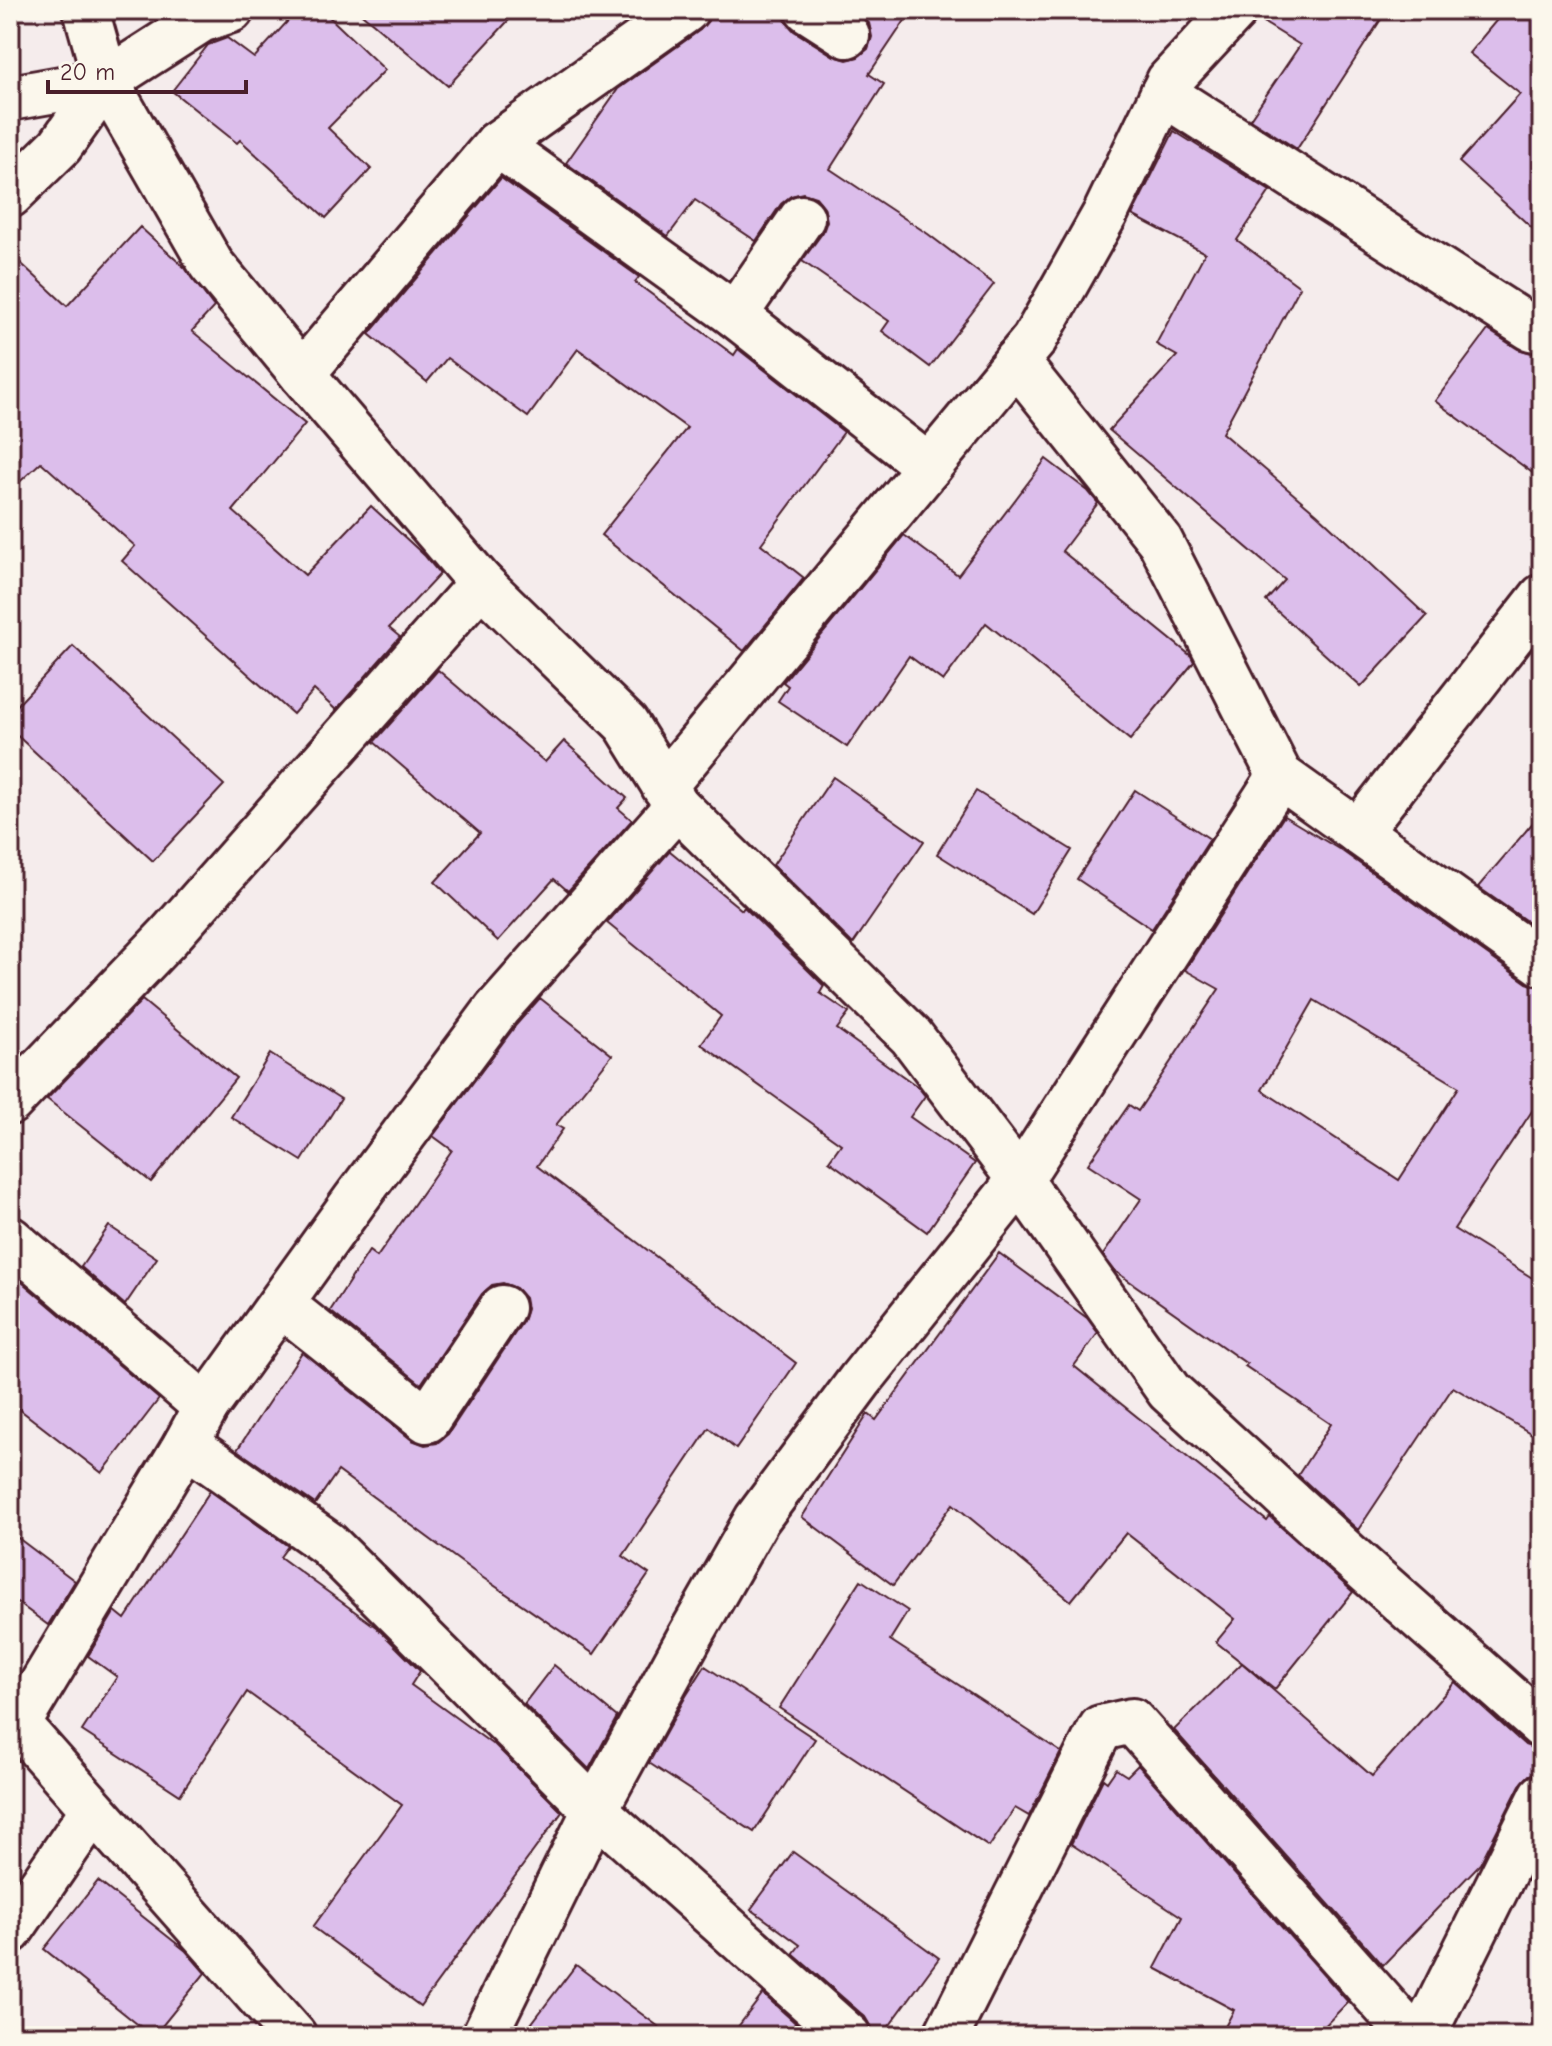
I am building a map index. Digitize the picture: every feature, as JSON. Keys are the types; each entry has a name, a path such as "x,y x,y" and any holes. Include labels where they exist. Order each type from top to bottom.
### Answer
{"street":[{"path":"86,10 103,70 211,264 302,374 481,583 626,724 670,796 911,1036 1020,1180 1169,1391 1542,1726"},
{"path":"10,98 103,70 201,20 231,10"},
{"path":"302,374 497,144 686,10"},
{"path":"808,10 847,35"},
{"path":"294,2036 14,1720 196,1426 281,1304 497,1009 1034,340 1105,214 1169,81 1235,10"},
{"path":"10,195 60,146 103,70"},
{"path":"1163,93 1531,328 1542,330"},
{"path":"497,144 735,315 929,467"},
{"path":"735,315 802,218"},
{"path":"1016,361 1160,541 1280,776 1542,963"},
{"path":"10,1102 169,936 481,583"},
{"path":"1358,832 1542,597"},
{"path":"484,2036 595,1810 757,1519 861,1379 1020,1180 1280,776"},
{"path":"10,1239 196,1426 328,1544 595,1810 848,2036"},
{"path":"281,1304 427,1420 502,1308"},
{"path":"946,2036 1101,1728 1132,1721 1412,2036"},
{"path":"1423,2036 1542,1796"},
{"path":"10,1931 93,1810"}],"building":[{"path":"298,10 322,10 385,70 328,128 371,169 326,218 240,140 237,143 172,91 208,45 227,38 254,58"},
{"path":"357,10 518,10 448,86"},
{"path":"711,10 783,10 786,22 794,31 834,56 847,60 858,57 868,49 872,37 869,23 854,10 912,10 869,74 884,84 830,169 928,234 994,284 930,367 882,331 889,321 802,261 823,232 827,221 824,207 816,197 803,193 791,196 781,204 756,241 695,200 668,236 566,163 618,89 700,30 708,21"},
{"path":"1259,10 1387,10 1297,149 1250,119 1300,45 1258,19"},
{"path":"1505,10 1542,10 1542,237 1459,162 1520,94 1469,53"},
{"path":"1174,131 1270,191 1237,240 1300,287 1222,433 1317,514 1427,616 1361,687 1266,601 1285,580 1109,430 1177,356 1156,344 1205,253 1132,215"},
{"path":"501,178 639,277 635,282 734,355 738,349 844,432 761,544 804,578 744,651 601,535 687,428 578,349 528,417 447,358 427,382 369,334"},
{"path":"140,227 185,268 214,307 192,331 305,424 233,511 305,575 371,506 440,574 389,628 400,637 336,710 314,690 293,714 122,561 135,546 41,462 10,491 10,253 67,306"},
{"path":"1488,330 1518,349 1542,359 1542,480 1435,401"},
{"path":"1046,459 1088,491 1098,503 1062,551 1191,656 1194,662 1130,740 986,623 943,681 909,656 847,747 778,701 788,686 783,682 904,535 958,575"},
{"path":"73,646 224,785 153,861 10,729 10,713"},
{"path":"438,670 545,762 564,741 627,798 618,808 632,820 568,891 554,879 498,941 435,882 480,833 374,742"},
{"path":"833,777 924,841 853,944 773,865"},
{"path":"1135,790 1210,839 1152,929 1077,879"},
{"path":"976,791 1072,850 1032,914 937,854"},
{"path":"1542,812 1542,932 1478,887"},
{"path":"1284,816 1342,851 1527,983 1542,988 1542,1096 1454,1229 1542,1284 1542,1440 1453,1387 1358,1530 1298,1475 1331,1424 1115,1271 1103,1255 1141,1199 1088,1164 1129,1105 1138,1111 1219,989 1185,970","holes":["1314,1000 1459,1087 1399,1180 1262,1090"]},
{"path":"670,851 742,910 744,907 824,986 820,993 849,1013 837,1029 918,1087 925,1096 910,1117 975,1163 927,1232 829,1161 841,1144 701,1044 721,1016 607,923"},
{"path":"540,998 612,1055 556,1125 563,1129 537,1166 796,1363 736,1449 709,1428 623,1556 649,1574 594,1654 476,1573 338,1471 315,1504 237,1450 302,1352 412,1440 425,1445 437,1443 448,1434 523,1321 527,1309 525,1298 516,1288 503,1283 492,1285 482,1294 421,1384 330,1311 369,1251 377,1257 452,1150 433,1136 516,1025"},
{"path":"142,1000 236,1078 151,1182 47,1099"},
{"path":"270,1054 341,1099 302,1161 231,1117"},
{"path":"109,1226 157,1258 125,1305 81,1267"},
{"path":"999,1253 1087,1318 1098,1333 1074,1366 1267,1521 1270,1517 1353,1592 1275,1689 1216,1642 1235,1619 1126,1533 1071,1601 953,1504 893,1585 802,1517 868,1414 876,1420"},
{"path":"10,1272 159,1399 102,1473 10,1402"},
{"path":"210,1491 288,1546 280,1557 376,1627 420,1671 411,1685 493,1743 562,1812 420,2006 313,1927 402,1805 247,1692 180,1795 82,1731 117,1677 88,1656 115,1611 125,1619"},
{"path":"10,1532 75,1581 48,1625 10,1597"},
{"path":"861,1580 908,1611 890,1640 1061,1752 1029,1816 1015,1808 989,1847 779,1708"},
{"path":"1242,1663 1372,1776 1455,1682 1525,1745 1542,1751 1542,1771 1529,1775 1520,1785 1480,1864 1383,1965 1174,1730"},
{"path":"554,1665 617,1717 589,1769 524,1704"},
{"path":"705,1666 815,1739 754,1832 649,1763"},
{"path":"1138,1765 1348,2002 1315,2036 1220,2036 1234,2010 1155,1968 1182,1917 1071,1844 1103,1779 1107,1782 1116,1769 1127,1776"},
{"path":"793,1852 939,1958 882,2036 872,2036 865,2017 793,1954 800,1945 751,1909"},
{"path":"1542,1852 1542,1889 1528,1881"},
{"path":"98,1881 186,1951 205,1973 154,2036 44,1949"},
{"path":"576,1965 671,2036 522,2036"},
{"path":"763,1994 810,2036 731,2036"}]}
